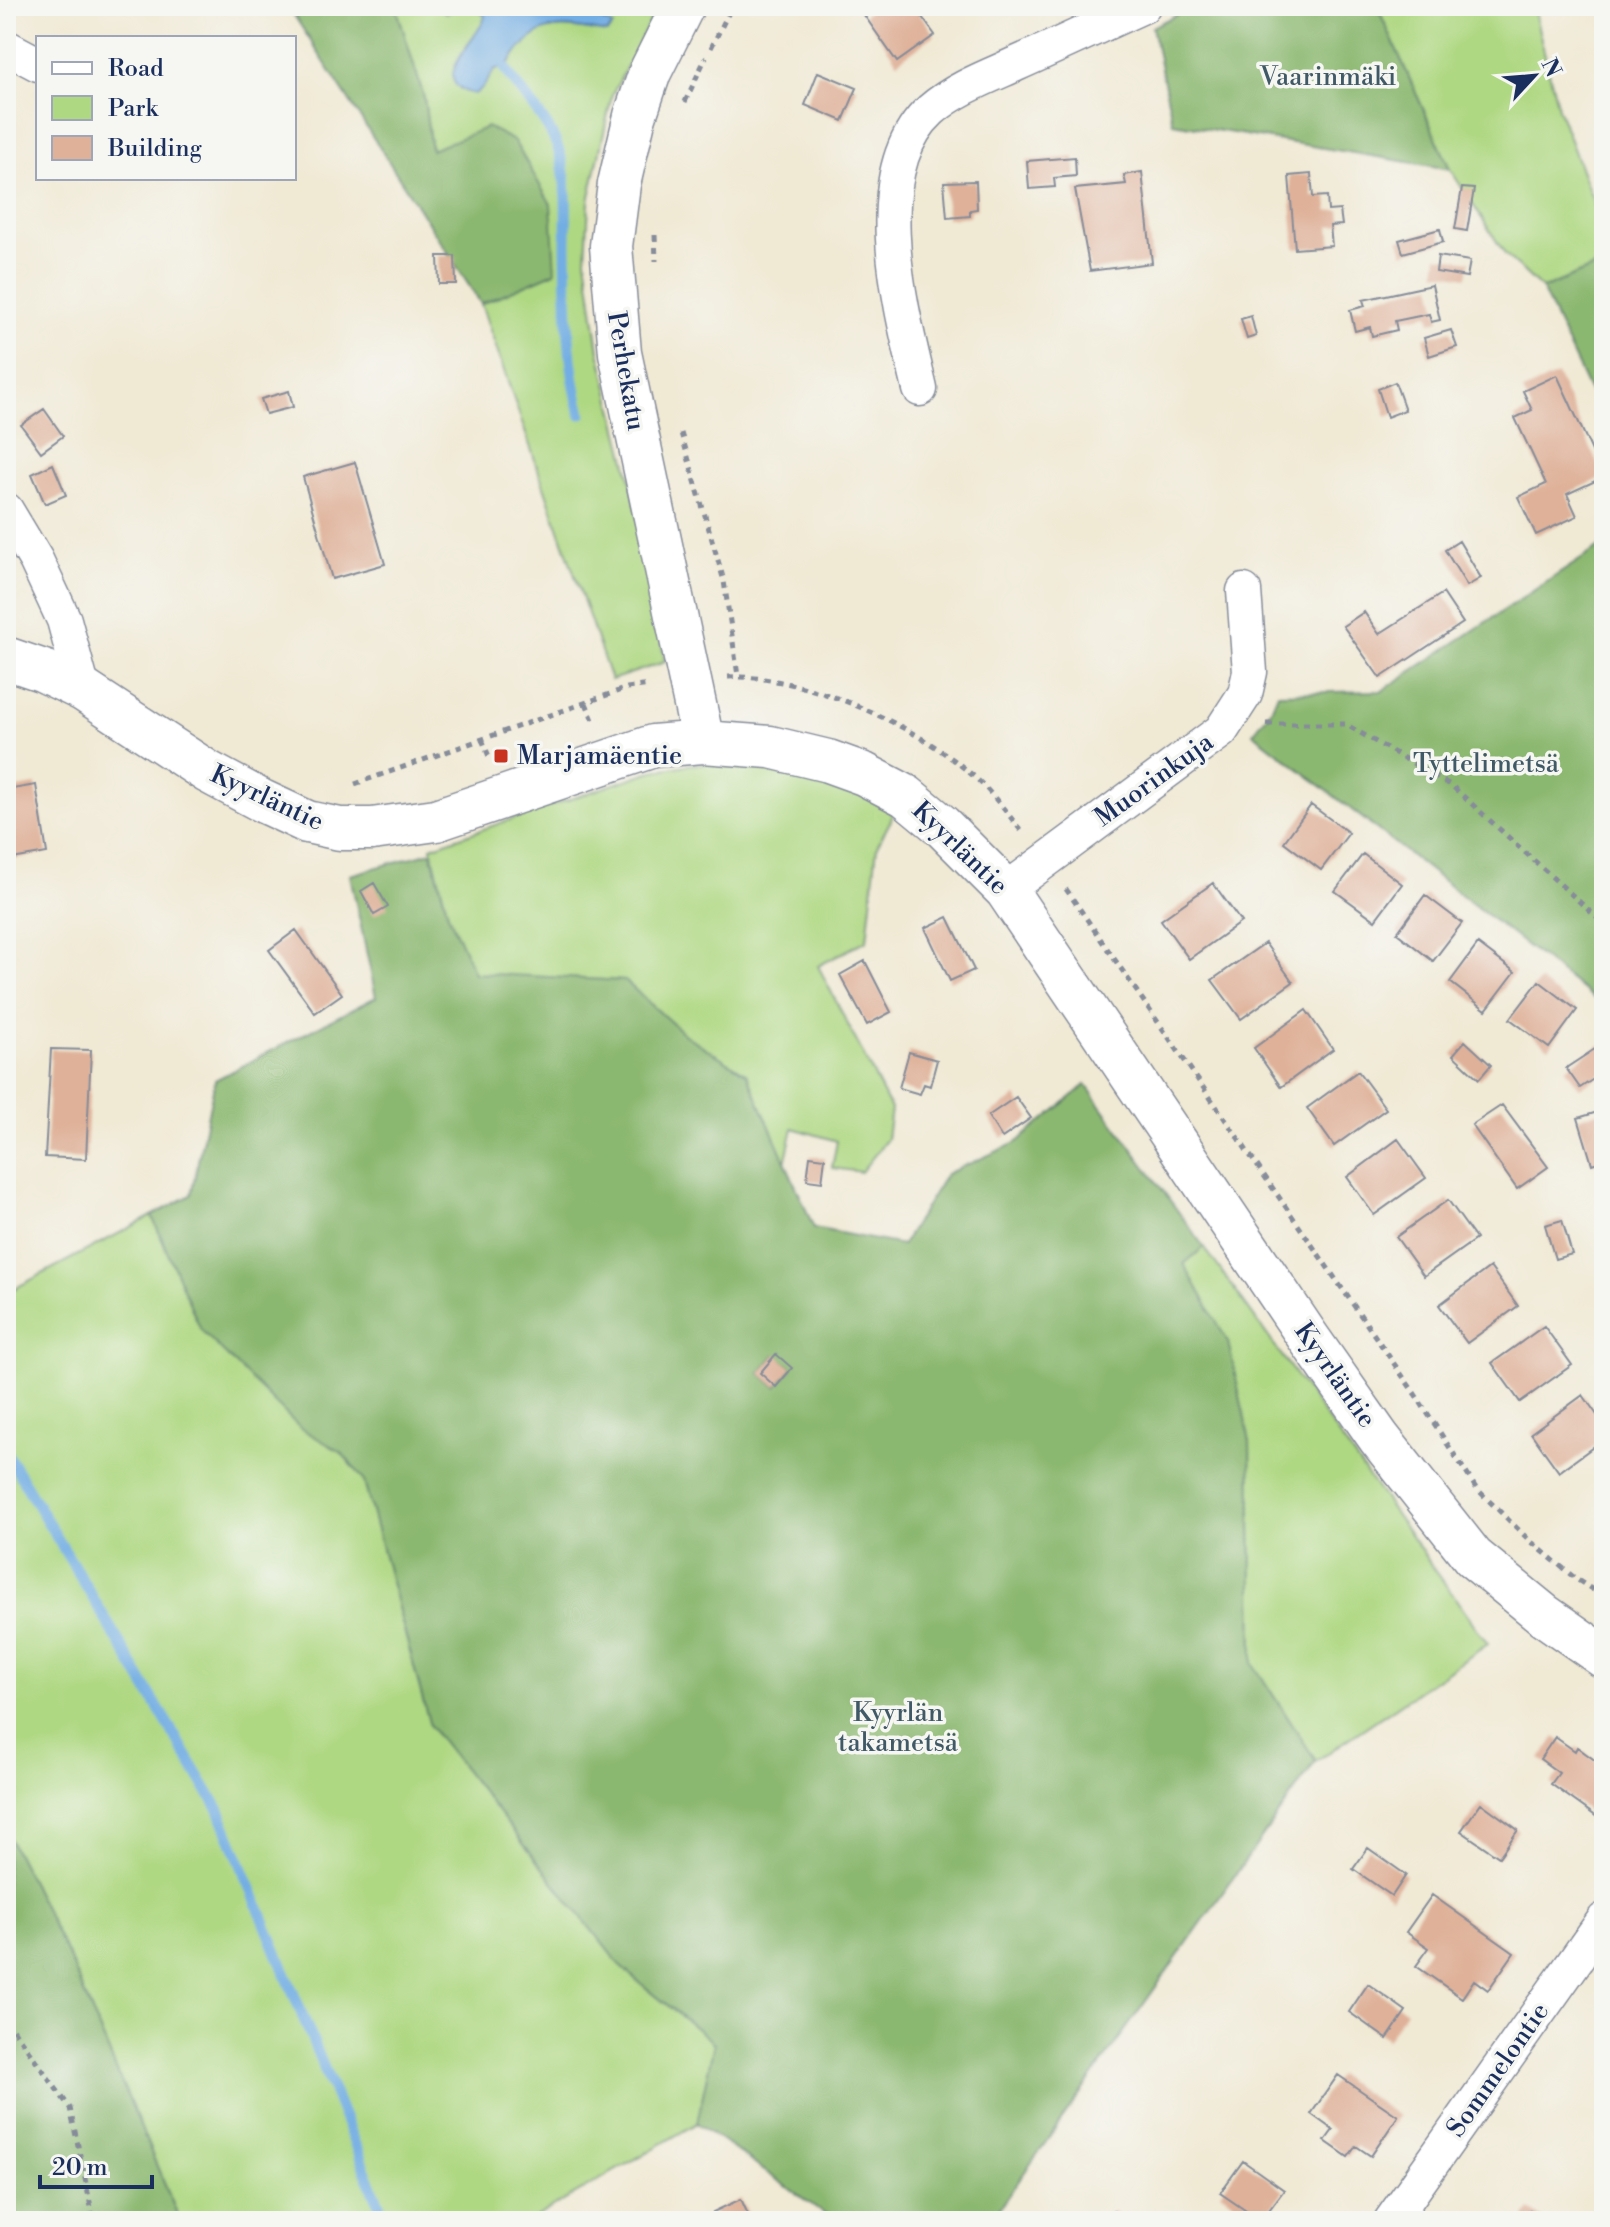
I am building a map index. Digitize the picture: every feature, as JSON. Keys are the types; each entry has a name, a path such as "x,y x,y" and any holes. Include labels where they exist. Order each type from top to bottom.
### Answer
{"street":[{"name":"Perhekatu","path":"683,6 650,72 635,116 619,184 611,246 620,353 703,742"},
{"path":"920,389 893,257 894,198 900,162 910,137 930,111 963,88 1143,6"},
{"path":"6,47 36,63"},
{"path":"6,510 36,560 64,620 83,690"},
{"name":"Muorinkuja","path":"1006,890 1221,731 1245,694 1250,672 1244,591"},
{"name":"Kyyrläntie","path":"6,658 44,671 83,690 208,772 307,822 340,829 372,829 436,820 653,746 703,742 770,747 828,761 864,774 906,796 941,825 1006,890 1308,1337 1379,1438 1473,1557 1544,1615 1604,1657"},
{"name":"Sommelontie","path":"1391,2221 1604,1920"}],"path":[{"path":"683,106 732,6"},
{"path":"655,232 656,263"},
{"path":"679,424 724,581 738,676"},
{"path":"586,702 593,720"},
{"path":"1232,715 1262,724 1345,724 1452,786 1604,924"},
{"path":"482,739 490,760"},
{"path":"6,2019 70,2108 94,2221"}],"green space":[{"path":"288,6 393,6 398,13 424,98 431,150 487,127 514,141 551,204 555,272 481,304"},
{"path":"393,6 439,6 446,13 462,7 481,11 485,16 484,24 466,47 484,86 495,69 505,68 527,41 548,29 560,27 607,33 613,26 596,17 592,6 658,6 612,95 589,201 586,259 599,351 631,481 665,662 611,680 481,304 555,272 431,150 424,98 398,13"},
{"name":"Vaarinmäki","path":"1193,6 1377,6 1450,169 1173,123 1152,27"},
{"path":"1377,6 1535,6 1558,108 1604,231 1604,263 1542,289 1505,254 1450,169"},
{"path":"1604,263 1604,422 1542,289"},
{"name":"Tyttelimetsä","path":"1604,544 1604,1006 1253,733 1271,710 1278,693 1382,691"},
{"path":"721,762 810,776 852,791 893,813 877,846 867,940 818,966 891,1109 887,1139 861,1172 832,1168 837,1141 793,1128 785,1163 747,1074 685,1035 625,981 474,974 448,914 431,847 649,772"},
{"name":"Kyyrlän takametsä","path":"431,852 448,914 474,973 625,981 685,1035 747,1074 814,1228 902,1245 946,1174 1016,1143 1086,1085 1204,1247 1184,1264 1228,1342 1250,1442 1253,1664 1316,1761 990,2221 835,2221 697,2123 714,2043 622,1968 430,1726 363,1478 341,1452 300,1428 201,1330 152,1216 191,1195 215,1080 376,997 350,875","holes":["775,1355 792,1368 776,1387 760,1373"]},
{"path":"152,1216 201,1330 300,1427 341,1452 363,1478 430,1726 622,1968 714,2043 697,2123 529,2221 180,2221 70,1960 6,1832 6,1293"},
{"path":"1204,1247 1488,1644 1316,1761 1253,1664 1250,1442 1184,1264"},
{"path":"6,1832 70,1960 180,2221 6,2221"}],"water":[{"path":"474,6 554,8 596,17 613,26 607,33 560,27 548,29 527,41 505,68 495,69 475,94 460,89 454,81 459,60 485,16"}],"building":[{"path":"877,6 914,6 935,35 897,62 864,15"},
{"path":"818,72 857,88 843,121 805,105"},
{"path":"1075,157 1076,176 1054,178 1055,187 1029,189 1027,161"},
{"path":"1142,172 1152,263 1090,271 1075,189 1126,184 1124,175"},
{"path":"1311,174 1313,197 1327,196 1328,211 1340,210 1342,225 1330,226 1332,246 1295,249 1289,176"},
{"path":"976,181 977,209 970,210 970,216 947,218 944,182"},
{"path":"1462,188 1474,189 1467,231 1455,229"},
{"path":"1440,229 1443,242 1403,253 1399,240"},
{"path":"438,256 455,256 456,284 439,284"},
{"path":"1438,256 1470,261 1467,277 1436,272"},
{"path":"1432,285 1440,320 1431,322 1429,314 1395,321 1397,330 1372,336 1370,327 1355,331 1350,310 1365,306 1363,300"},
{"path":"1251,316 1256,336 1247,339 1241,319"},
{"path":"1451,330 1457,347 1429,356 1424,338"},
{"path":"1557,375 1604,477 1567,494 1577,516 1536,535 1518,497 1546,484 1515,418 1532,410 1523,391"},
{"path":"1395,382 1405,410 1387,417 1378,389"},
{"path":"289,391 293,407 266,414 261,399"},
{"path":"44,409 63,436 41,452 21,425"},
{"path":"355,462 385,564 332,579 303,477"},
{"path":"53,464 66,495 45,504 32,474"},
{"path":"1459,541 1481,578 1467,586 1445,550"},
{"path":"1443,593 1463,623 1380,678 1343,626 1364,612 1379,634"},
{"path":"36,785 47,853 6,860 6,790"},
{"path":"1311,805 1349,833 1321,870 1284,842"},
{"path":"1363,854 1402,884 1375,920 1335,891"},
{"path":"374,883 388,907 374,915 361,891"},
{"path":"1213,883 1241,922 1189,959 1161,920"},
{"path":"1425,895 1462,923 1433,961 1397,933"},
{"path":"948,917 974,970 950,981 925,928"},
{"path":"296,930 342,994 315,1013 269,950"},
{"path":"1265,943 1293,982 1241,1019 1212,980"},
{"path":"1478,944 1515,972 1486,1010 1450,982"},
{"path":"865,961 891,1012 867,1025 840,975"},
{"path":"1539,981 1577,1010 1549,1048 1510,1019"},
{"path":"1306,1010 1333,1049 1281,1087 1254,1048"},
{"path":"1465,1041 1491,1065 1479,1079 1453,1055"},
{"path":"1604,1043 1604,1072 1580,1088 1566,1068"},
{"path":"51,1049 91,1050 86,1159 45,1157"},
{"path":"909,1052 937,1060 930,1086 924,1084 920,1094 899,1088"},
{"path":"1358,1071 1386,1109 1334,1146 1307,1108"},
{"path":"1016,1097 1031,1118 1002,1138 988,1116"},
{"path":"1502,1105 1548,1167 1517,1189 1472,1125"},
{"path":"1604,1110 1604,1160 1592,1164 1578,1118"},
{"path":"1398,1139 1426,1178 1374,1215 1347,1177"},
{"path":"810,1156 825,1158 822,1182 807,1180"},
{"path":"1448,1200 1476,1239 1424,1276 1396,1237"},
{"path":"1562,1220 1572,1254 1555,1259 1545,1225"},
{"path":"1490,1267 1518,1306 1467,1343 1439,1305"},
{"path":"1544,1326 1572,1365 1520,1402 1492,1363"},
{"path":"776,1354 792,1368 776,1387 760,1373"},
{"path":"1583,1395 1604,1425 1604,1439 1559,1472 1531,1433"},
{"path":"1555,1737 1575,1751 1577,1747 1604,1767 1604,1822 1551,1784 1559,1773 1540,1759"},
{"path":"1481,1803 1518,1830 1499,1857 1461,1831"},
{"path":"1368,1848 1406,1875 1392,1896 1353,1869"},
{"path":"1432,1895 1514,1953 1488,1990 1474,1980 1462,1998 1416,1966 1429,1948 1406,1932"},
{"path":"1368,1984 1406,2011 1387,2039 1349,2012"},
{"path":"1338,2075 1398,2116 1371,2156 1356,2146 1348,2157 1325,2141 1333,2130 1311,2114"},
{"path":"1243,2161 1284,2190 1261,2221 1220,2193"},
{"path":"741,2199 751,2221 717,2221 713,2212"},
{"path":"1530,2210 1546,2221 1522,2221"},
{"path":"1113,2211 1126,2221 1105,2221"}],"waterway":[{"path":"505,68 546,124 562,162 566,194 569,332 581,414"},
{"path":"6,1452 219,1810 386,2221"}],"place":[{"name":"Marjamäentie","path":"501,756"}]}
